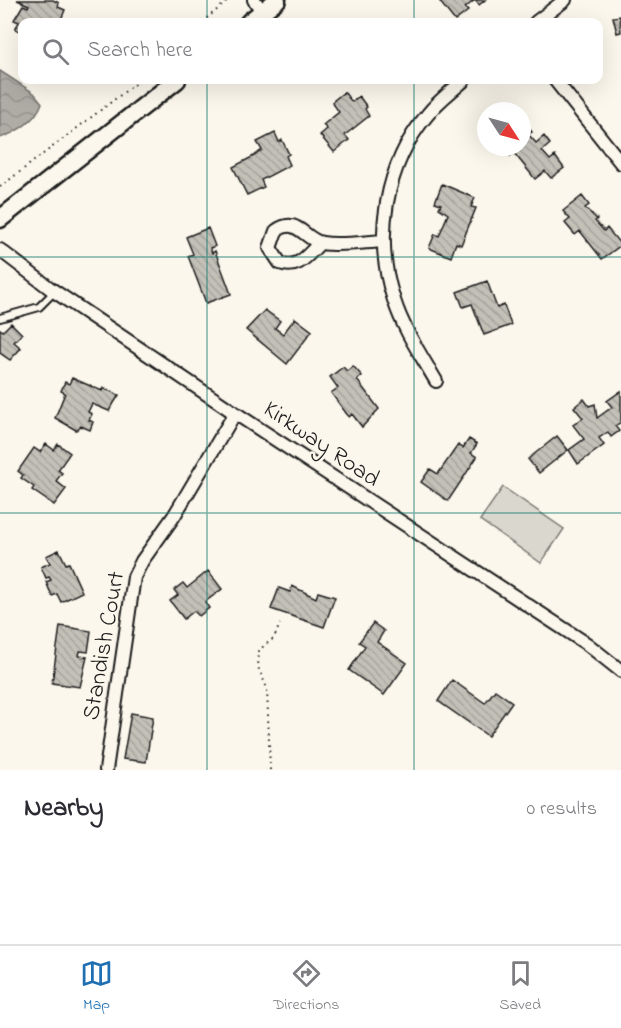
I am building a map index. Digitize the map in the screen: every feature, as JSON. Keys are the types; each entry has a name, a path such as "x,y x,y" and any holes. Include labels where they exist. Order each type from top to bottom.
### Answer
{"main road":[{"path":"258,6 278,0"},
{"path":"0,219 172,84"}],"street":[{"path":"541,18 565,0"},
{"path":"436,381 403,323 393,299 384,241 389,193 405,147 428,114 460,84"},
{"path":"558,84 621,163"},
{"path":"320,243 384,241"},
{"name":"Kirkway Road","path":"0,250 55,291 235,413 587,644 621,672"},
{"name":"Standish Court","path":"106,770 137,569 174,516 235,413"}],"lane":[{"path":"0,318 39,307 55,291"}],"path":[{"path":"207,18 229,0"},
{"path":"0,187 135,84"},
{"path":"270,770 267,688 257,661 261,647 274,639 280,624"}],"shaded area":[{"path":"503,487 564,529 541,563 480,520"}],"water":[{"path":"0,71 34,93 42,103 26,125 0,138"}],"building":[{"path":"17,0 53,0 59,3 58,7 65,10 62,18 18,18 18,22 14,20 23,5 28,7 29,5"},
{"path":"443,0 475,0 465,8 468,11 459,18 453,18 440,2"},
{"path":"475,0 485,0 479,5"},
{"path":"620,16 621,32 617,33 613,17"},
{"path":"344,92 352,102 359,96 367,107 365,109 369,116 345,135 349,140 334,152 320,135 327,129 323,125 339,112 332,102"},
{"path":"275,133 279,142 282,140 289,154 286,156 290,165 261,180 264,187 247,195 233,167 262,150 257,142"},
{"path":"544,136 550,144 542,151 550,160 555,156 564,168 551,178 545,171 535,179 516,156 531,156 531,137 536,143"},
{"path":"442,184 475,198 471,207 476,208 461,245 456,243 451,257 429,248 435,234 439,236 448,214 439,208 441,204 435,202"},
{"path":"582,196 589,205 585,208 597,219 595,221 604,231 607,228 621,245 602,259 580,231 575,235 565,223 570,219 563,211"},
{"path":"208,228 215,246 210,248 212,253 215,251 231,294 206,303 188,256 193,254 186,237"},
{"path":"487,281 497,308 504,305 511,325 484,335 472,304 463,307 457,292"},
{"path":"265,310 280,321 275,328 283,334 295,318 312,331 287,364 246,330"},
{"path":"11,323 22,334 14,342 21,348 10,360 0,353 0,329 3,331"},
{"path":"353,366 362,376 357,380 379,409 362,427 352,414 349,417 331,393 338,388 330,377 343,367 347,371"},
{"path":"72,378 102,391 103,388 119,395 109,411 92,404 88,412 92,414 89,420 93,422 90,430 81,426 76,430 55,418 65,393 61,391 65,382 69,384"},
{"path":"621,391 621,422 615,426 619,431 611,437 608,432 599,438 604,445 578,464 569,450 584,439 573,425 583,418 574,407 584,399 589,406 595,404 597,418 612,407 607,401"},
{"path":"557,436 568,450 539,473 528,459"},
{"path":"469,439 477,444 471,453 477,457 448,501 421,482 430,469 438,474 458,445 463,448"},
{"path":"46,444 54,450 58,444 70,453 58,470 62,473 56,481 66,489 54,505 32,490 34,487 21,478 23,475 18,471 34,448 40,452"},
{"path":"59,550 66,564 69,563 82,592 61,602 57,594 52,596 46,582 51,580 49,577 46,578 41,567 50,563 46,556"},
{"path":"208,571 222,589 205,602 209,608 199,616 194,611 184,619 170,601 178,595 174,590 183,583 187,588"},
{"path":"292,586 316,598 318,592 335,597 324,627 271,609 279,588 290,592"},
{"path":"373,623 384,631 377,642 407,663 384,695 349,670 365,646 359,642"},
{"path":"60,626 91,631 88,652 80,651 79,656 87,657 80,687 52,683"},
{"path":"452,680 485,703 495,690 512,702 488,736 438,701"},
{"path":"131,713 153,717 146,762 123,759"}]}
